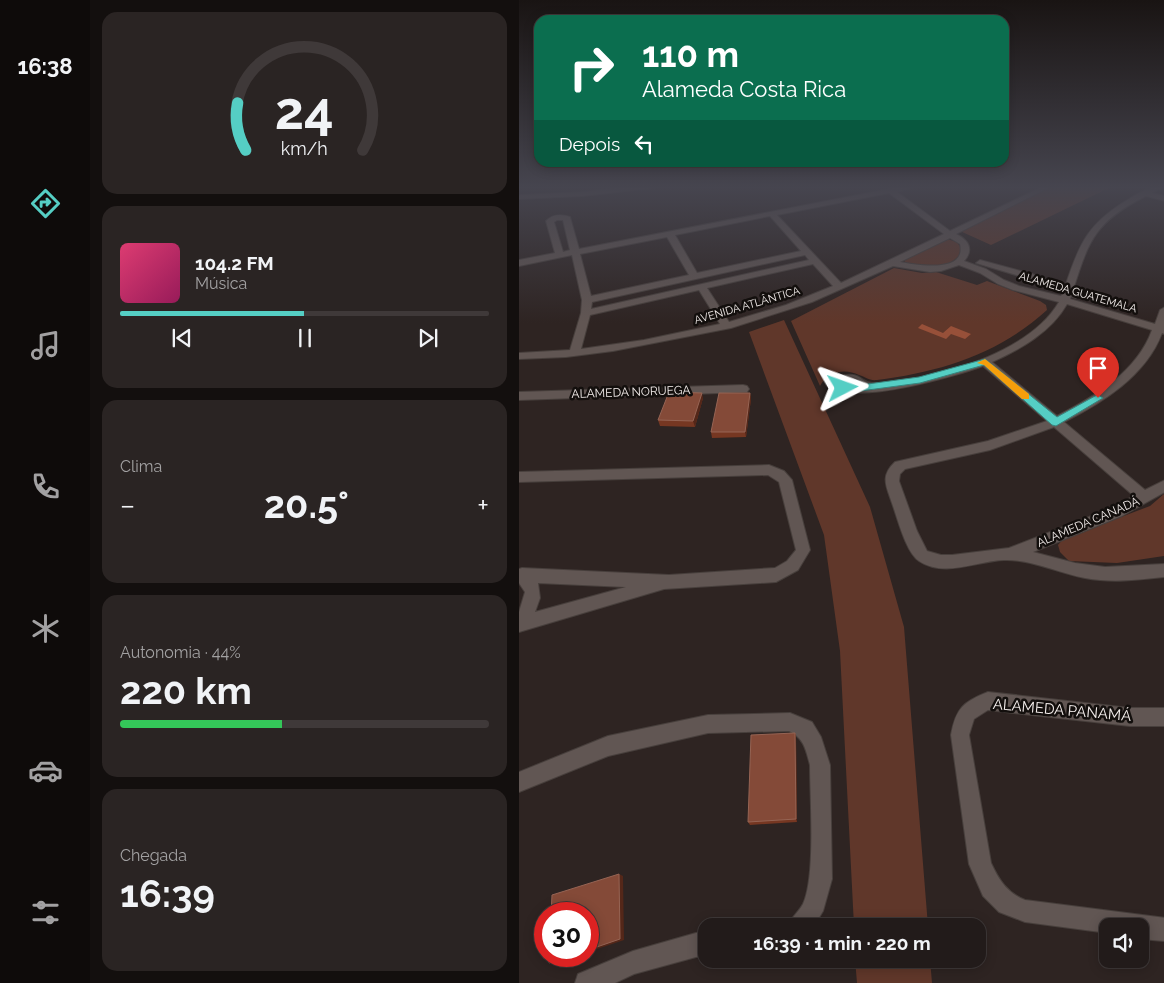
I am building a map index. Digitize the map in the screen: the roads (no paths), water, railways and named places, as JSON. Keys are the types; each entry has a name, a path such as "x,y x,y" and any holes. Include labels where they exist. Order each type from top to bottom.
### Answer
{"street":[{"path":"554,232 560,255"},
{"path":"571,232 587,300 586,313 575,352"},
{"path":"519,263 680,232"},
{"path":"788,232 839,287"},
{"path":"892,262 924,269 943,267 961,260 966,252 965,246 961,241 946,232"},
{"name":"AVENIDA ATLÂNTICA","path":"519,356 575,352 680,337 773,313 839,287 953,232"},
{"path":"866,386 889,385 920,380 985,362 1032,336 1060,309 1067,296 1078,258 1087,239 1093,232"},
{"path":"669,234 695,277"},
{"path":"587,300 807,252"},
{"path":"586,313 815,260"},
{"name":"ALAMEDA GUATEMALA","path":"961,260 1016,288 1067,296 1163,323"},
{"name":"ALAMEDA GUATEMALA","path":"961,260 1029,276 1067,296"},
{"path":"701,286 726,326"},
{"path":"1163,323 1145,354 1125,376 1098,398 1056,422 1001,442 958,454 900,465 893,472 892,481 916,545 922,555 932,560 939,561 1010,554 1095,573 1131,574 1164,570"},
{"path":"985,362 1145,497"},
{"name":"ALAMEDA NORUEGA","path":"519,396 743,389"},
{"path":"519,476 769,470 779,474 785,480 803,550 799,560 790,569 776,574 669,582 521,576"},
{"name":"ALAMEDA CANADÁ","path":"1010,554 1117,512 1164,485"},
{"path":"1055,537 1051,545 1053,555 1059,565"},
{"path":"521,576 531,582 534,593 521,623"},
{"path":"521,623 669,582"},
{"name":"ALAMEDA PANAMÁ","path":"1099,921 1025,911 1007,904 991,888 980,864 960,735 963,718 972,707 988,701 1130,717 1164,717"},
{"path":"519,782 608,746 708,724 791,722 805,729 814,744 820,765 821,879 813,911 806,918"},
{"name":"ALAMEDA PANAMÁ","path":"1149,928 1164,930"},
{"path":"587,983 633,963 698,945"}]}
